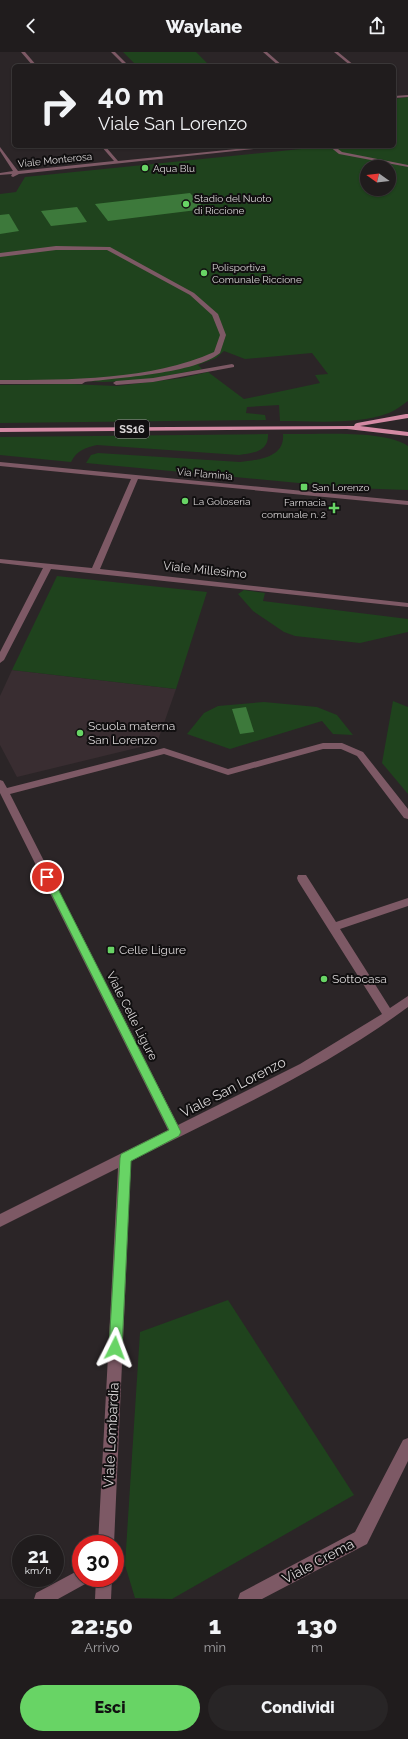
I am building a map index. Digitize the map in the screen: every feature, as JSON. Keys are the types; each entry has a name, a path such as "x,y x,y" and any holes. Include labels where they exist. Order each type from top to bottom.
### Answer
{"main road":[{"name":"SS16","path":"347,427 407,424"},
{"name":"SS16","path":"0,430 286,428 407,424"}],"street":[{"path":"23,52 33,64"},
{"path":"113,52 126,64"},
{"path":"265,52 279,64"},
{"path":"336,52 351,64"},
{"path":"396,97 408,96"},
{"path":"0,148 17,173 9,179"},
{"path":"105,148 117,162"},
{"path":"211,148 215,152"},
{"name":"Viale Monterosa","path":"0,174 258,148"},
{"path":"334,148 341,153 408,166"},
{"path":"0,255 56,248 108,248 192,294 215,314 223,335 217,353 194,364 149,373 76,381 0,382"},
{"path":"76,381 106,384 153,380 232,366"},
{"name":"Via Flaminia","path":"0,464 408,503"},
{"path":"95,571 135,478"},
{"name":"Viale Millesimo","path":"0,561 408,605"},
{"path":"0,660 48,566"},
{"path":"2,788 164,751 228,772 323,746 342,746 360,754 408,816"},
{"name":"Viale Celle Ligure","path":"2,788 175,1132"},
{"path":"302,878 389,1015"},
{"path":"333,927 408,902"},
{"name":"Viale San Lorenzo","path":"0,1220 304,1068 389,1015 408,1001"},
{"name":"Viale Lombardia","path":"106,1535 125,1158"},
{"name":"Viale Crema","path":"246,1599 360,1538 408,1445"},
{"path":"42,1599 72,1582"},
{"path":"103,1599 104,1587"}],"shaded area":[{"path":"123,52 196,52 208,64 135,64"},
{"name":"Polisportiva Comunale Riccione","path":"408,97 408,401 389,413 376,417 349,421 280,421 279,405 247,407 246,413 265,415 266,420 0,423 0,385 70,384 117,386 182,378 208,372 244,399 320,383 315,375 328,374 312,353 245,359 224,351 216,358 198,365 202,369 155,378 103,382 70,380 0,380 0,194 16,192 25,177 310,148 396,148 396,99"},
{"path":"190,193 205,209 108,221 95,204"},
{"path":"77,207 87,222 51,226 41,211"},
{"path":"9,214 19,231 0,234 0,215"},
{"path":"268,434 268,440 263,448 255,452 239,455 97,445 82,450 73,458 71,462 0,455 0,437"},
{"path":"283,434 366,435 383,437 397,441 408,446 408,490 351,488 86,463 91,455 98,453 240,462 262,459 275,453 280,448"},
{"path":"57,576 207,592 176,689 12,670"},
{"path":"244,590 265,593 263,601 408,619 408,632 360,643 295,636 284,632 253,611 238,594"},
{"name":"Scuola materna San Lorenzo","path":"12,670 176,689 157,743 17,777 0,745 0,696"},
{"path":"393,701 408,707 408,794 382,763"},
{"path":"264,702 317,707 337,715 353,735 333,734 322,721 230,749 187,734 204,713 218,706"},
{"path":"246,707 254,732 240,734 232,709"},
{"path":"228,1300 354,1495 172,1599 135,1598 125,1565 140,1332"}],"place":[{"name":"Aqua Blu","path":"145,168"},
{"name":"Stadio del Nuoto di Riccione","path":"186,204"},
{"name":"Polisportiva Comunale Riccione","path":"204,273"},
{"name":"San Lorenzo","path":"304,487"},
{"name":"La Goloseria","path":"185,501"},
{"name":"Farmacia comunale n. 2","path":"334,508"},
{"name":"Scuola materna San Lorenzo","path":"80,733"},
{"name":"Celle Ligure","path":"111,950"},
{"name":"Sottocasa","path":"324,979"}],"route":[{"path":"47,877 175,1132 125,1158 115,1348"}]}
